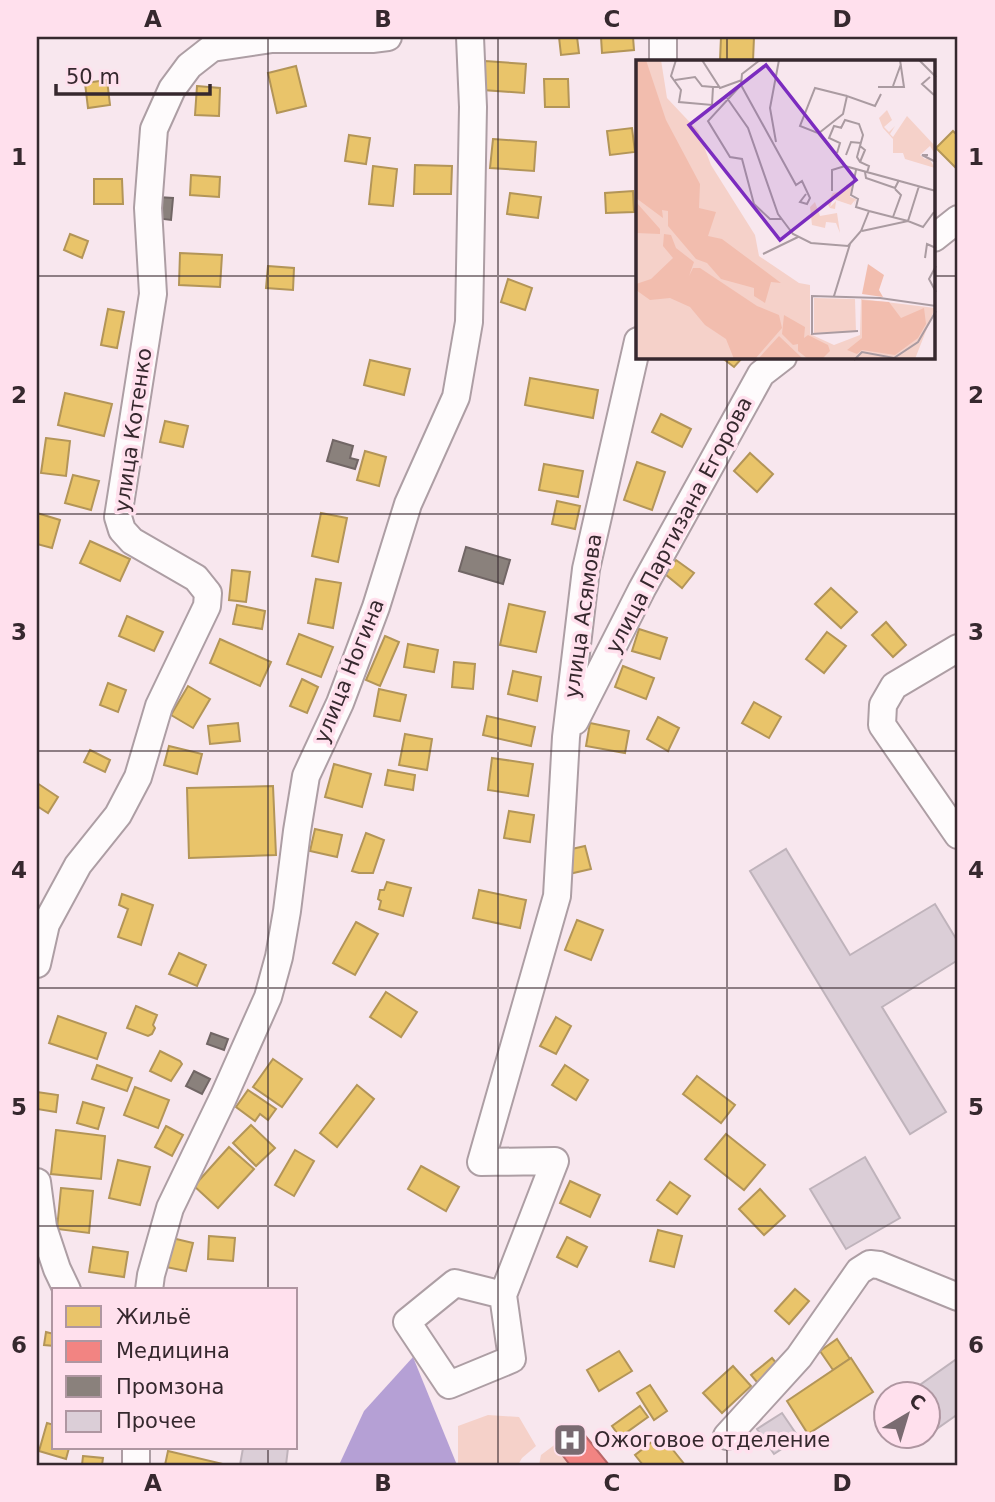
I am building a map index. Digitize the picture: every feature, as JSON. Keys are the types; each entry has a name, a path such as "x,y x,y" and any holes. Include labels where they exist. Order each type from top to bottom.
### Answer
{"street":[{"name":"улица Котенко","path":"37,964 46,924 78,865 118,816 138,777 159,706 207,606 208,593 196,578 132,541 121,530 118,517 153,294 148,208 154,130 172,89 189,66 212,48 272,39 388,37"},
{"name":"улица Ногина","path":"149,1288 170,1208 268,998 287,911 306,776 340,703 376,607 408,503 456,397 469,322 473,119 470,37"},
{"path":"663,37 663,60"},
{"path":"936,236 958,219"},
{"name":"улица Асямова","path":"503,1295 555,1161 481,1161 557,896 566,737 586,569 636,350"},
{"name":"улица Партизана Егорова","path":"566,737 642,589 761,374 780,359"},
{"path":"958,648 894,686 883,705 882,725 958,835"},
{"path":"37,1182 43,1227 66,1288"},
{"path":"727,1436 799,1357 859,1271 870,1264 879,1265 958,1297"}],"shaded area":[{"path":"413,1357 457,1465 339,1465 364,1411"},
{"path":"488,1415 519,1417 536,1446 518,1465 458,1465 458,1426"},
{"path":"583,1433 560,1452 570,1465 539,1465 541,1455 561,1440"}],"building: Жильё":[{"path":"559,37 577,37 579,53 561,55"},
{"path":"601,37 633,37 634,50 602,53"},
{"path":"721,37 754,37 753,60 720,60"},
{"path":"485,61 526,64 524,93 483,90"},
{"path":"296,66 306,106 277,113 268,73"},
{"path":"544,79 568,79 569,107 545,107"},
{"path":"107,80 110,105 88,108 85,83"},
{"path":"197,86 220,88 219,116 195,115"},
{"path":"632,128 635,152 610,155 607,131"},
{"path":"953,131 958,136 958,164 955,167 936,148"},
{"path":"349,135 370,138 366,164 345,161"},
{"path":"493,139 536,142 534,171 490,168"},
{"path":"415,165 452,166 451,194 414,194"},
{"path":"373,166 397,169 393,206 369,204"},
{"path":"191,175 220,177 219,197 190,195"},
{"path":"94,179 122,179 123,204 94,204"},
{"path":"633,191 634,212 606,213 605,193"},
{"path":"510,193 541,197 538,218 507,214"},
{"path":"70,234 88,241 82,258 64,250"},
{"path":"180,253 222,255 220,287 179,285"},
{"path":"268,266 294,268 293,290 266,288"},
{"path":"508,279 532,288 525,310 501,302"},
{"path":"108,309 124,312 117,348 101,345"},
{"path":"724,359 741,359 734,367"},
{"path":"370,360 410,369 404,395 364,385"},
{"path":"530,378 598,390 593,418 525,405"},
{"path":"65,393 112,404 104,436 58,425"},
{"path":"661,414 691,429 682,447 652,432"},
{"path":"165,421 188,426 183,447 160,442"},
{"path":"46,438 70,441 66,476 41,473"},
{"path":"365,451 386,457 379,486 357,480"},
{"path":"750,453 773,474 757,492 734,471"},
{"path":"637,462 665,472 652,510 624,500"},
{"path":"544,464 583,471 578,497 539,490"},
{"path":"73,475 99,481 91,510 65,503"},
{"path":"557,501 580,506 575,529 552,524"},
{"path":"37,513 60,520 52,548 37,544"},
{"path":"321,513 347,518 338,562 312,556"},
{"path":"90,541 130,559 120,581 80,563"},
{"path":"676,560 694,573 682,588 665,574"},
{"path":"232,570 250,572 246,602 229,600"},
{"path":"316,579 341,583 333,628 308,623"},
{"path":"831,588 857,612 841,628 815,604"},
{"path":"509,604 545,612 536,652 500,645"},
{"path":"237,605 265,611 262,629 233,624"},
{"path":"127,616 163,632 154,651 119,636"},
{"path":"886,622 906,645 893,657 872,635"},
{"path":"639,629 667,638 660,659 632,651"},
{"path":"827,632 846,646 824,673 806,659"},
{"path":"299,634 333,647 321,677 287,664"},
{"path":"385,636 399,642 380,686 366,680"},
{"path":"220,639 271,662 260,686 210,663"},
{"path":"408,644 438,650 434,672 404,667"},
{"path":"454,662 475,664 473,689 452,687"},
{"path":"623,666 654,678 646,699 615,687"},
{"path":"513,671 541,677 537,701 508,694"},
{"path":"302,679 318,687 307,713 290,706"},
{"path":"108,683 126,690 118,712 100,705"},
{"path":"188,686 210,699 193,728 171,715"},
{"path":"379,689 406,695 400,721 374,716"},
{"path":"754,702 781,717 769,738 742,723"},
{"path":"487,716 535,727 531,746 483,735"},
{"path":"658,717 679,728 668,751 647,739"},
{"path":"238,723 240,741 210,744 208,726"},
{"path":"590,723 629,731 625,753 586,746"},
{"path":"405,734 432,739 427,770 399,765"},
{"path":"169,746 202,754 197,774 164,765"},
{"path":"90,750 110,760 105,772 84,762"},
{"path":"492,758 533,764 528,796 488,790"},
{"path":"334,764 371,774 362,807 325,797"},
{"path":"388,770 415,775 413,790 385,785"},
{"path":"37,783 58,797 48,813 37,806"},
{"path":"273,786 276,855 189,858 187,788"},
{"path":"509,811 534,815 530,842 504,838"},
{"path":"315,829 342,835 337,857 310,851"},
{"path":"366,833 384,840 373,873 359,873 352,871"},
{"path":"585,846 591,869 569,874 563,851"},
{"path":"387,882 411,888 403,916 379,909 380,890 384,890"},
{"path":"479,890 526,900 520,928 473,918"},
{"path":"122,894 153,905 141,945 118,937 128,909 119,905"},
{"path":"577,920 603,930 591,960 565,950"},
{"path":"356,922 378,934 355,975 333,963"},
{"path":"179,953 206,965 197,986 169,974"},
{"path":"386,992 417,1012 401,1037 370,1017"},
{"path":"136,1006 157,1015 153,1025 155,1028 148,1036 127,1028"},
{"path":"58,1016 106,1033 97,1059 49,1043"},
{"path":"556,1017 571,1026 556,1054 540,1046"},
{"path":"160,1051 182,1064 171,1081 150,1071"},
{"path":"273,1059 302,1079 282,1107 253,1087"},
{"path":"97,1065 132,1078 127,1091 92,1079"},
{"path":"565,1065 588,1080 576,1100 552,1085"},
{"path":"697,1076 735,1105 721,1123 683,1094"},
{"path":"357,1085 374,1099 337,1147 320,1133"},
{"path":"135,1087 169,1100 158,1128 124,1115"},
{"path":"248,1090 276,1109 268,1120 260,1114 255,1121 236,1107"},
{"path":"37,1092 58,1095 56,1112 37,1109"},
{"path":"83,1102 104,1108 98,1129 77,1123"},
{"path":"251,1125 275,1148 256,1166 233,1143"},
{"path":"166,1126 183,1135 172,1156 155,1147"},
{"path":"56,1130 105,1136 101,1179 51,1174"},
{"path":"726,1134 765,1165 744,1190 705,1159"},
{"path":"229,1147 254,1169 218,1208 194,1186"},
{"path":"295,1150 314,1161 294,1196 275,1185"},
{"path":"118,1160 150,1167 140,1205 109,1198"},
{"path":"421,1166 459,1187 446,1211 408,1189"},
{"path":"570,1181 600,1195 590,1217 560,1203"},
{"path":"670,1182 690,1196 677,1214 657,1200"},
{"path":"61,1188 93,1191 89,1233 57,1229"},
{"path":"760,1189 785,1216 764,1235 739,1209"},
{"path":"658,1230 682,1236 674,1267 650,1261"},
{"path":"209,1236 235,1238 233,1261 208,1259"},
{"path":"567,1237 587,1247 577,1267 557,1257"},
{"path":"172,1238 193,1243 186,1271 166,1267"},
{"path":"93,1247 128,1252 124,1277 89,1272"},
{"path":"795,1289 809,1301 789,1324 775,1311"},
{"path":"46,1332 52,1334 52,1346 44,1345"},
{"path":"837,1339 850,1359 833,1370 820,1351"},
{"path":"619,1351 632,1371 599,1391 587,1370"},
{"path":"772,1358 783,1371 762,1388 751,1375"},
{"path":"851,1358 872,1390 808,1434 787,1401"},
{"path":"733,1366 751,1386 722,1413 703,1393"},
{"path":"650,1385 667,1411 654,1420 637,1393"},
{"path":"640,1406 648,1417 620,1437 612,1426"},
{"path":"47,1423 52,1424 52,1450 68,1450 66,1459 39,1451"},
{"path":"661,1435 685,1465 643,1465 635,1455"},
{"path":"168,1451 223,1464 165,1465"},
{"path":"83,1456 103,1458 102,1465 82,1465"}],"building: Медицина":[{"path":"583,1433 609,1465 570,1465 560,1452"}],"building: Промзона":[{"path":"157,197 173,198 171,220 155,218"},
{"path":"333,440 353,446 350,458 358,460 355,469 327,461"},
{"path":"466,547 510,560 503,584 459,571"},
{"path":"211,1033 228,1039 224,1050 207,1044"},
{"path":"194,1071 210,1079 202,1094 186,1086"}],"building: Прочее":[{"path":"786,849 850,955 935,904 958,942 958,960 882,1007 946,1112 910,1134 750,871"},
{"path":"865,1157 900,1218 846,1249 810,1189"},
{"path":"958,1358 958,1414 942,1425 942,1380 927,1380"},
{"path":"782,1413 799,1438 774,1454 757,1429"},
{"path":"243,1450 288,1450 286,1465 240,1465"}],"place":[{"name":"Ожоговое отделение","path":"570,1440"}]}
